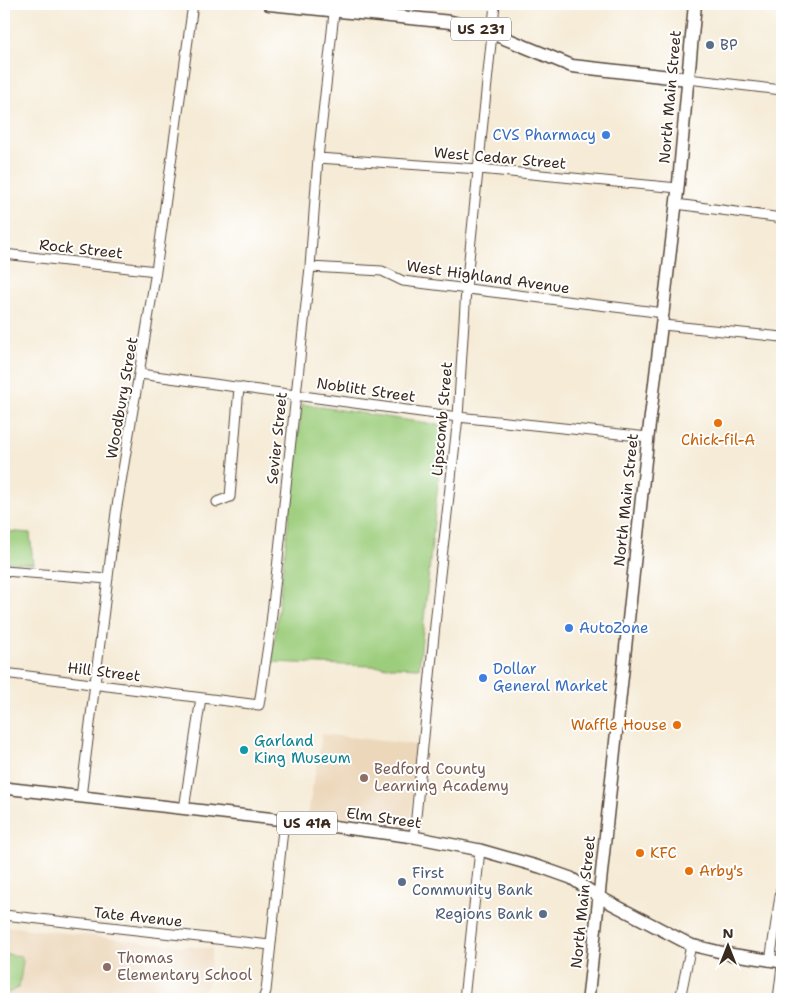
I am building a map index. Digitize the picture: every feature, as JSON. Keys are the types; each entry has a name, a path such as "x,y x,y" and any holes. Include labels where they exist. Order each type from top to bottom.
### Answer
{"highway":[{"name":"US 231","path":"269,4 335,7 451,22 492,33 572,66 688,79"},
{"name":"North Main Street","path":"688,79 695,4"}],"main road":[{"name":"North Main Street","path":"588,999 601,898 648,437 678,188 688,79"},
{"name":"Elm Street","path":"4,788 414,837 480,850 540,866 570,878 601,898"},
{"name":"US 41A","path":"601,898 691,944 729,954 776,961"}],"street":[{"name":"Woodbury Street","path":"81,797 97,684 116,512 156,271 193,4"},
{"name":"Lipscomb Street","path":"414,837 458,417 466,290 495,4"},
{"name":"Sevier Street","path":"201,698 259,705 270,632 310,268 318,158 335,7"},
{"path":"688,79 782,90"},
{"name":"West Cedar Street","path":"318,158 479,169 678,188"},
{"path":"676,204 782,218"},
{"name":"Rock Street","path":"4,254 156,271"},
{"name":"West Highland Avenue","path":"310,268 382,271 403,281 782,337"},
{"name":"Noblitt Street","path":"140,374 458,417 648,437"},
{"path":"217,502 230,497 239,387"},
{"path":"4,571 108,580"},
{"name":"Hill Street","path":"4,673 201,698"},
{"path":"184,809 201,698"},
{"path":"263,999 266,991 284,820"},
{"path":"464,999 480,850"},
{"path":"776,961 782,883"},
{"name":"Tate Avenue","path":"4,915 270,945"},
{"path":"680,999 691,944"},
{"path":"778,999 782,966"}],"shaded area":[{"name":"Bedford County Learning Academy","path":"322,734 418,745 410,828 308,814"},
{"name":"Thomas Elementary School","path":"4,926 212,949 208,985 199,999 4,999"}],"green space":[{"path":"302,404 444,426 419,668 272,662"},
{"path":"4,531 30,533 33,564 4,562"},
{"path":"4,954 21,956 23,961 19,987 6,994 4,993"}],"place":[{"name":"BP","path":"710,45"},
{"name":"CVS Pharmacy","path":"606,135"},
{"name":"Chick-fil-A","path":"718,423"},
{"name":"AutoZone","path":"569,628"},
{"name":"Dollar General Market","path":"483,678"},
{"name":"Waffle House","path":"677,725"},
{"name":"Garland King Museum","path":"244,750"},
{"name":"Bedford County Learning Academy","path":"364,778"},
{"name":"KFC","path":"640,853"},
{"name":"Arby's","path":"689,871"},
{"name":"First Community Bank","path":"402,882"},
{"name":"Regions Bank","path":"543,914"},
{"name":"Thomas Elementary School","path":"107,967"}]}
